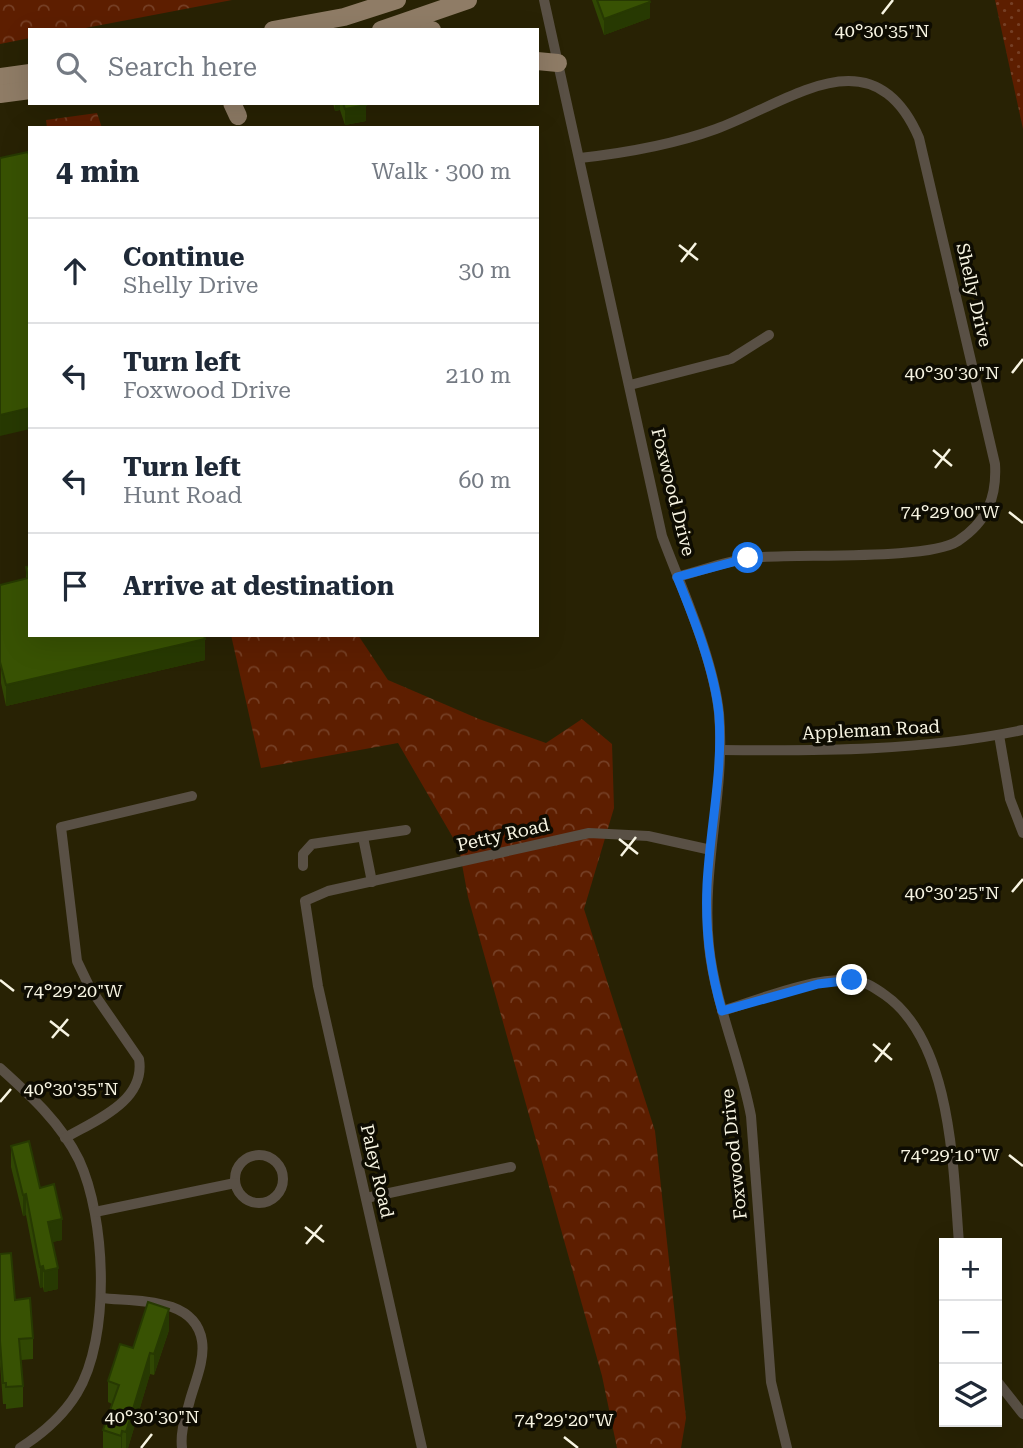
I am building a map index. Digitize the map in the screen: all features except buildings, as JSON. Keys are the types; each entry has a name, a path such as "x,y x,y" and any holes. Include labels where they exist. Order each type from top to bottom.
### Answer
{"main road":[{"path":"284,28 344,17 397,0"},
{"path":"387,28 468,0"},
{"path":"539,61 558,63"},
{"path":"0,77 28,72"},
{"path":"0,94 28,90"},
{"path":"233,105 238,116 242,105"}],"street":[{"name":"Foxwood Drive","path":"544,0 662,536 715,690 720,750 707,885 709,944 722,1011 744,1079 751,1116 771,1382 787,1448"},
{"name":"Shelly Drive","path":"580,158 624,153 715,130 803,90 834,81 848,79 873,84 893,98 911,119 919,138 995,464 994,499 982,519 957,542 935,549 904,552 748,558 677,577"},
{"path":"630,385 731,359 769,335"},
{"name":"Appleman Road","path":"720,750 835,752 936,745 1023,730"},
{"path":"999,735 1010,799 1023,833"},
{"path":"65,1138 114,1110 137,1085 141,1073 139,1059 90,988 77,961 70,922 61,827 192,796"},
{"path":"303,866 305,848 312,845 406,830"},
{"name":"Petty Road","path":"304,901 328,891 589,834 648,836 711,849"},
{"path":"363,836 372,882"},
{"name":"Paley Road","path":"304,901 318,986 422,1448"},
{"path":"722,1011 818,984 852,980 869,984 893,1001 916,1026 936,1067 958,1238"},
{"path":"0,1068 33,1098 65,1138 79,1161 95,1212 101,1298 92,1356 78,1393 45,1431 20,1448"},
{"path":"254,1155 272,1159 283,1175 279,1193 263,1203 245,1199 235,1183 239,1165 254,1155"},
{"path":"366,1198 512,1167"},
{"path":"95,1212 235,1183"},
{"path":"101,1298 168,1305 184,1311 195,1322 202,1341 201,1359 182,1432 182,1448"},
{"path":"1002,1387 1023,1414"}],"green space":[{"path":"0,0 232,0 85,28 28,28 28,38 0,44"},
{"path":"995,0 1023,0 1023,129"},
{"path":"97,113 101,126 47,126 46,120"},
{"path":"231,637 359,637 388,680 479,719 546,743 582,719 612,744 614,808 584,909 655,1131 686,1418 681,1448 617,1448 602,1376 468,897 459,848 398,743 261,768"}],"route":[{"path":"748,558 677,577 689,605 719,712 719,790 707,885 709,944 715,988 722,1011 818,984 852,980"}]}
